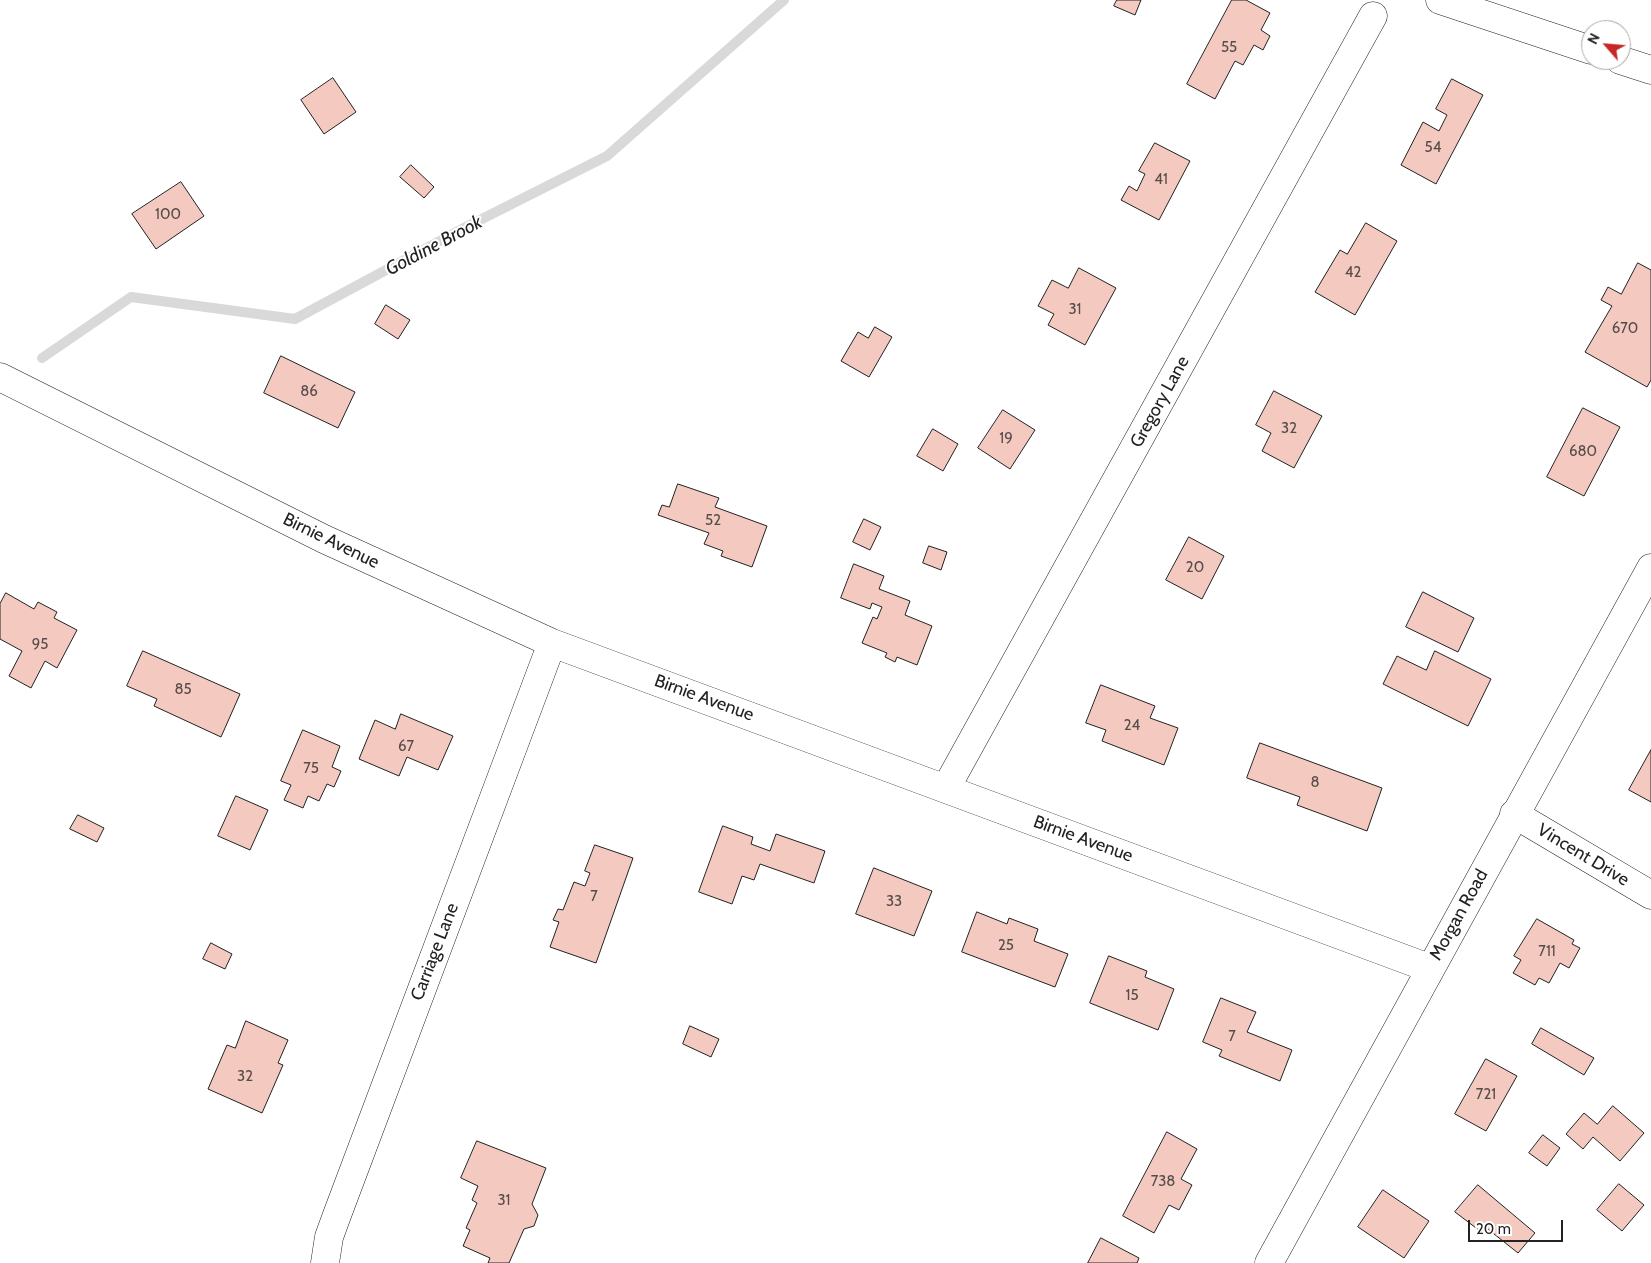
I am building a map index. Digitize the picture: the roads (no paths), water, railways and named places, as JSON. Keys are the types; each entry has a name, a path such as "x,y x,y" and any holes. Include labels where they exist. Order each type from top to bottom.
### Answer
{"street":[{"path":"1440,0 1581,47"},
{"name":"Gregory Lane","path":"946,788 1373,16"},
{"path":"1631,64 1651,70"},
{"name":"Birnie Avenue","path":"0,377 324,539 552,644 1429,968"},
{"name":"Morgan Road","path":"1268,1263 1651,568"},
{"name":"Carriage Lane","path":"325,1263 329,1237 337,1215 552,644"},
{"name":"Vincent Drive","path":"1514,814 1651,896"}],"waterway":[{"name":"Goldine Brook","path":"42,358 131,297 295,319 464,228 607,156 784,0"}]}
